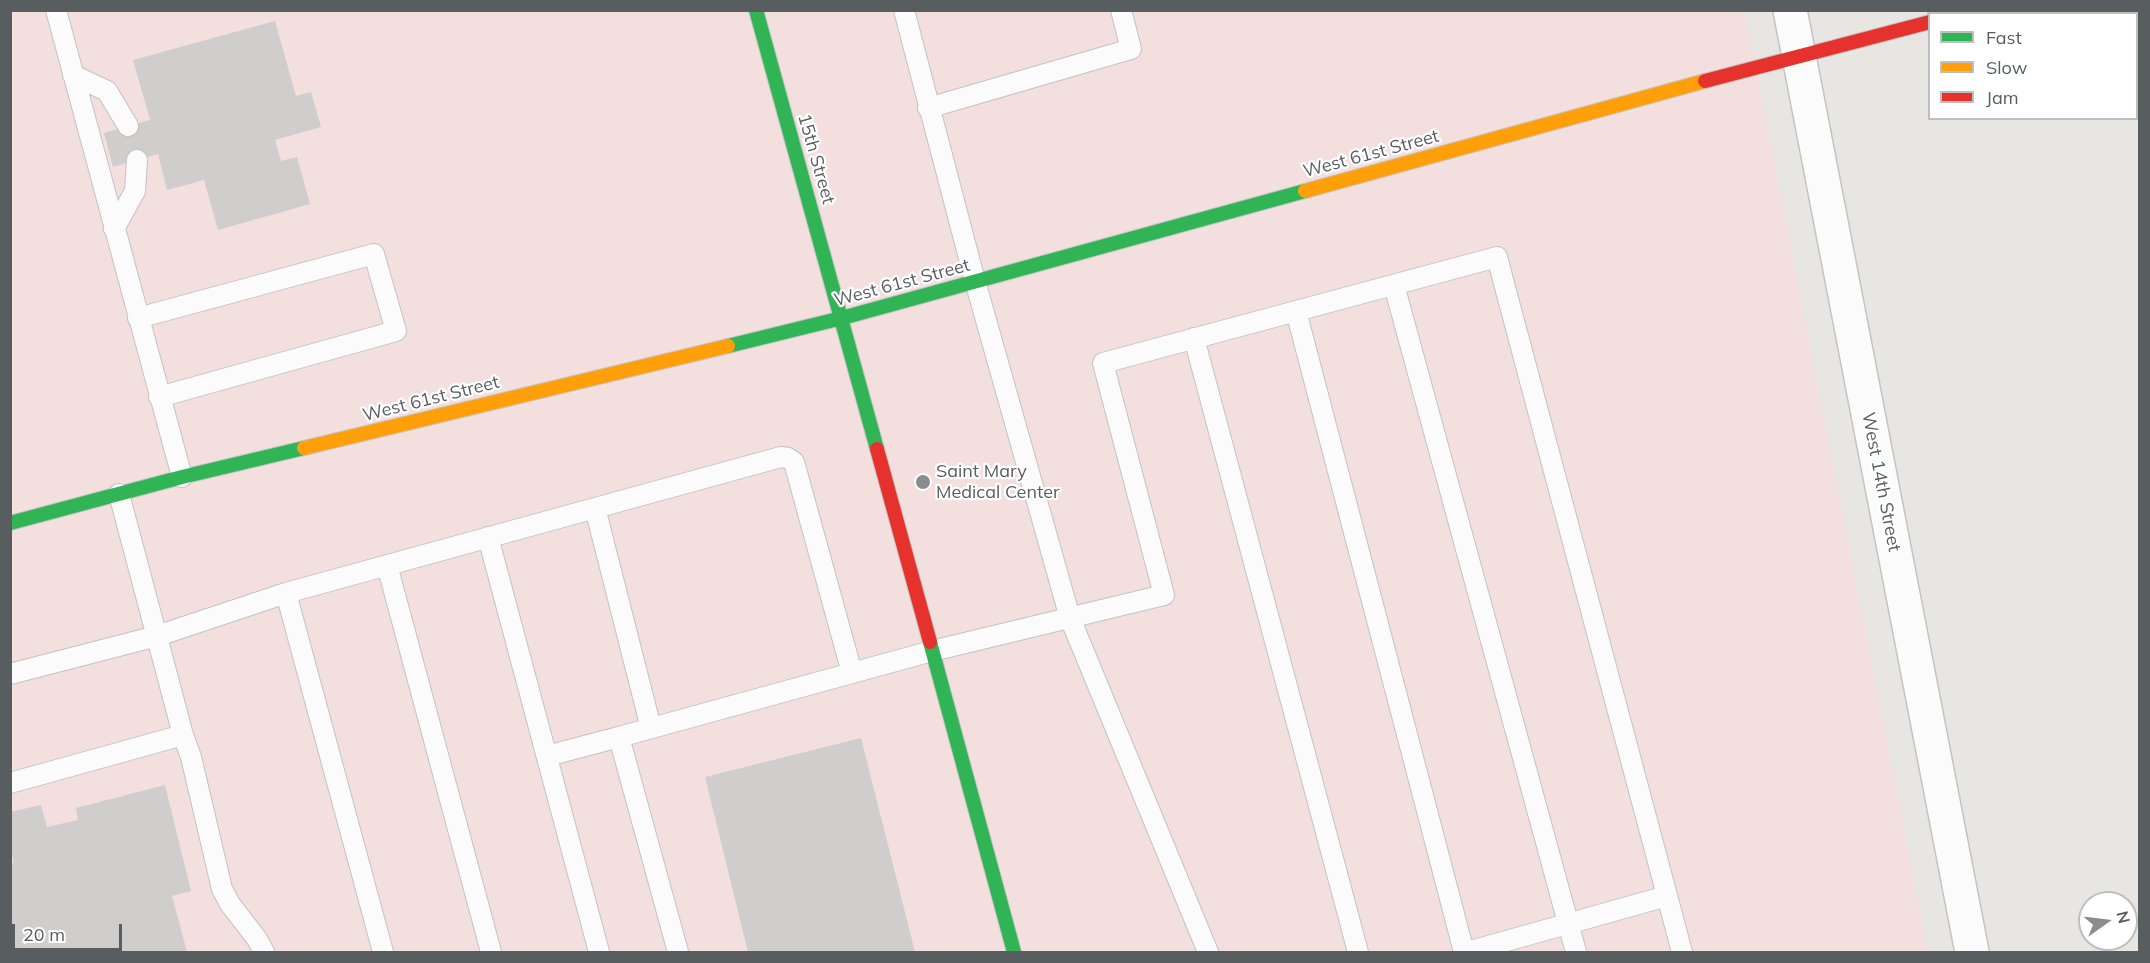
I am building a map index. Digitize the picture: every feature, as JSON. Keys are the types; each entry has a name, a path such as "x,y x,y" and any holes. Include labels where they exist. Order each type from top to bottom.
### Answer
{"street":[{"name":"15th Street","path":"756,10 1014,952"},
{"name":"West 14th Street","path":"1790,10 1972,952"},
{"name":"West 61st Street","path":"10,523 182,477 842,318 1798,55 1928,22"}],"lane":[{"path":"56,10 182,477"},
{"path":"904,10 975,281 1070,618 1208,952"},
{"path":"928,108 1131,50 1121,10"},
{"path":"74,75 107,92 128,126"},
{"path":"114,229 135,191 137,160"},
{"path":"138,318 374,254 396,331 159,397"},
{"path":"547,756 932,651 1164,595 1103,363 1497,257 1682,952"},
{"path":"1394,285 1576,952"},
{"path":"1296,311 1466,952 1667,896"},
{"path":"1194,338 1358,952"},
{"path":"10,674 157,636 286,593 781,457 794,462 852,673"},
{"path":"119,494 183,735 191,757 222,889 258,939 264,952"},
{"path":"595,508 651,728"},
{"path":"488,537 598,952"},
{"path":"387,565 491,952"},
{"path":"286,593 383,952"},
{"path":"10,783 183,735"},
{"path":"619,737 678,952"}],"shaded area":[{"name":"Saint Mary Medical Center","path":"10,11 1745,11 1928,952 11,952"}],"building":[{"path":"275,21 296,96 311,92 321,127 275,140 281,161 297,157 310,204 218,230 204,180 167,190 158,154 113,167 104,133 150,120 133,60"},
{"path":"861,738 915,952 748,952 705,777"},
{"path":"165,785 191,891 172,896 187,952 10,952 10,864 14,863 10,847 10,812 41,805 47,827 78,820 76,808"}],"traffic: fast":[{"path":"756,10 877,449"},
{"path":"728,346 842,318 1305,191"},
{"path":"10,523 182,477 304,448"},
{"path":"930,642 1014,952"}],"traffic: slow":[{"path":"1305,191 1705,81"},
{"path":"304,448 728,346"}],"traffic: jam":[{"path":"1705,81 1928,23"},
{"path":"877,449 930,642"}],"place":[{"name":"Saint Mary Medical Center","path":"923,482"}]}
